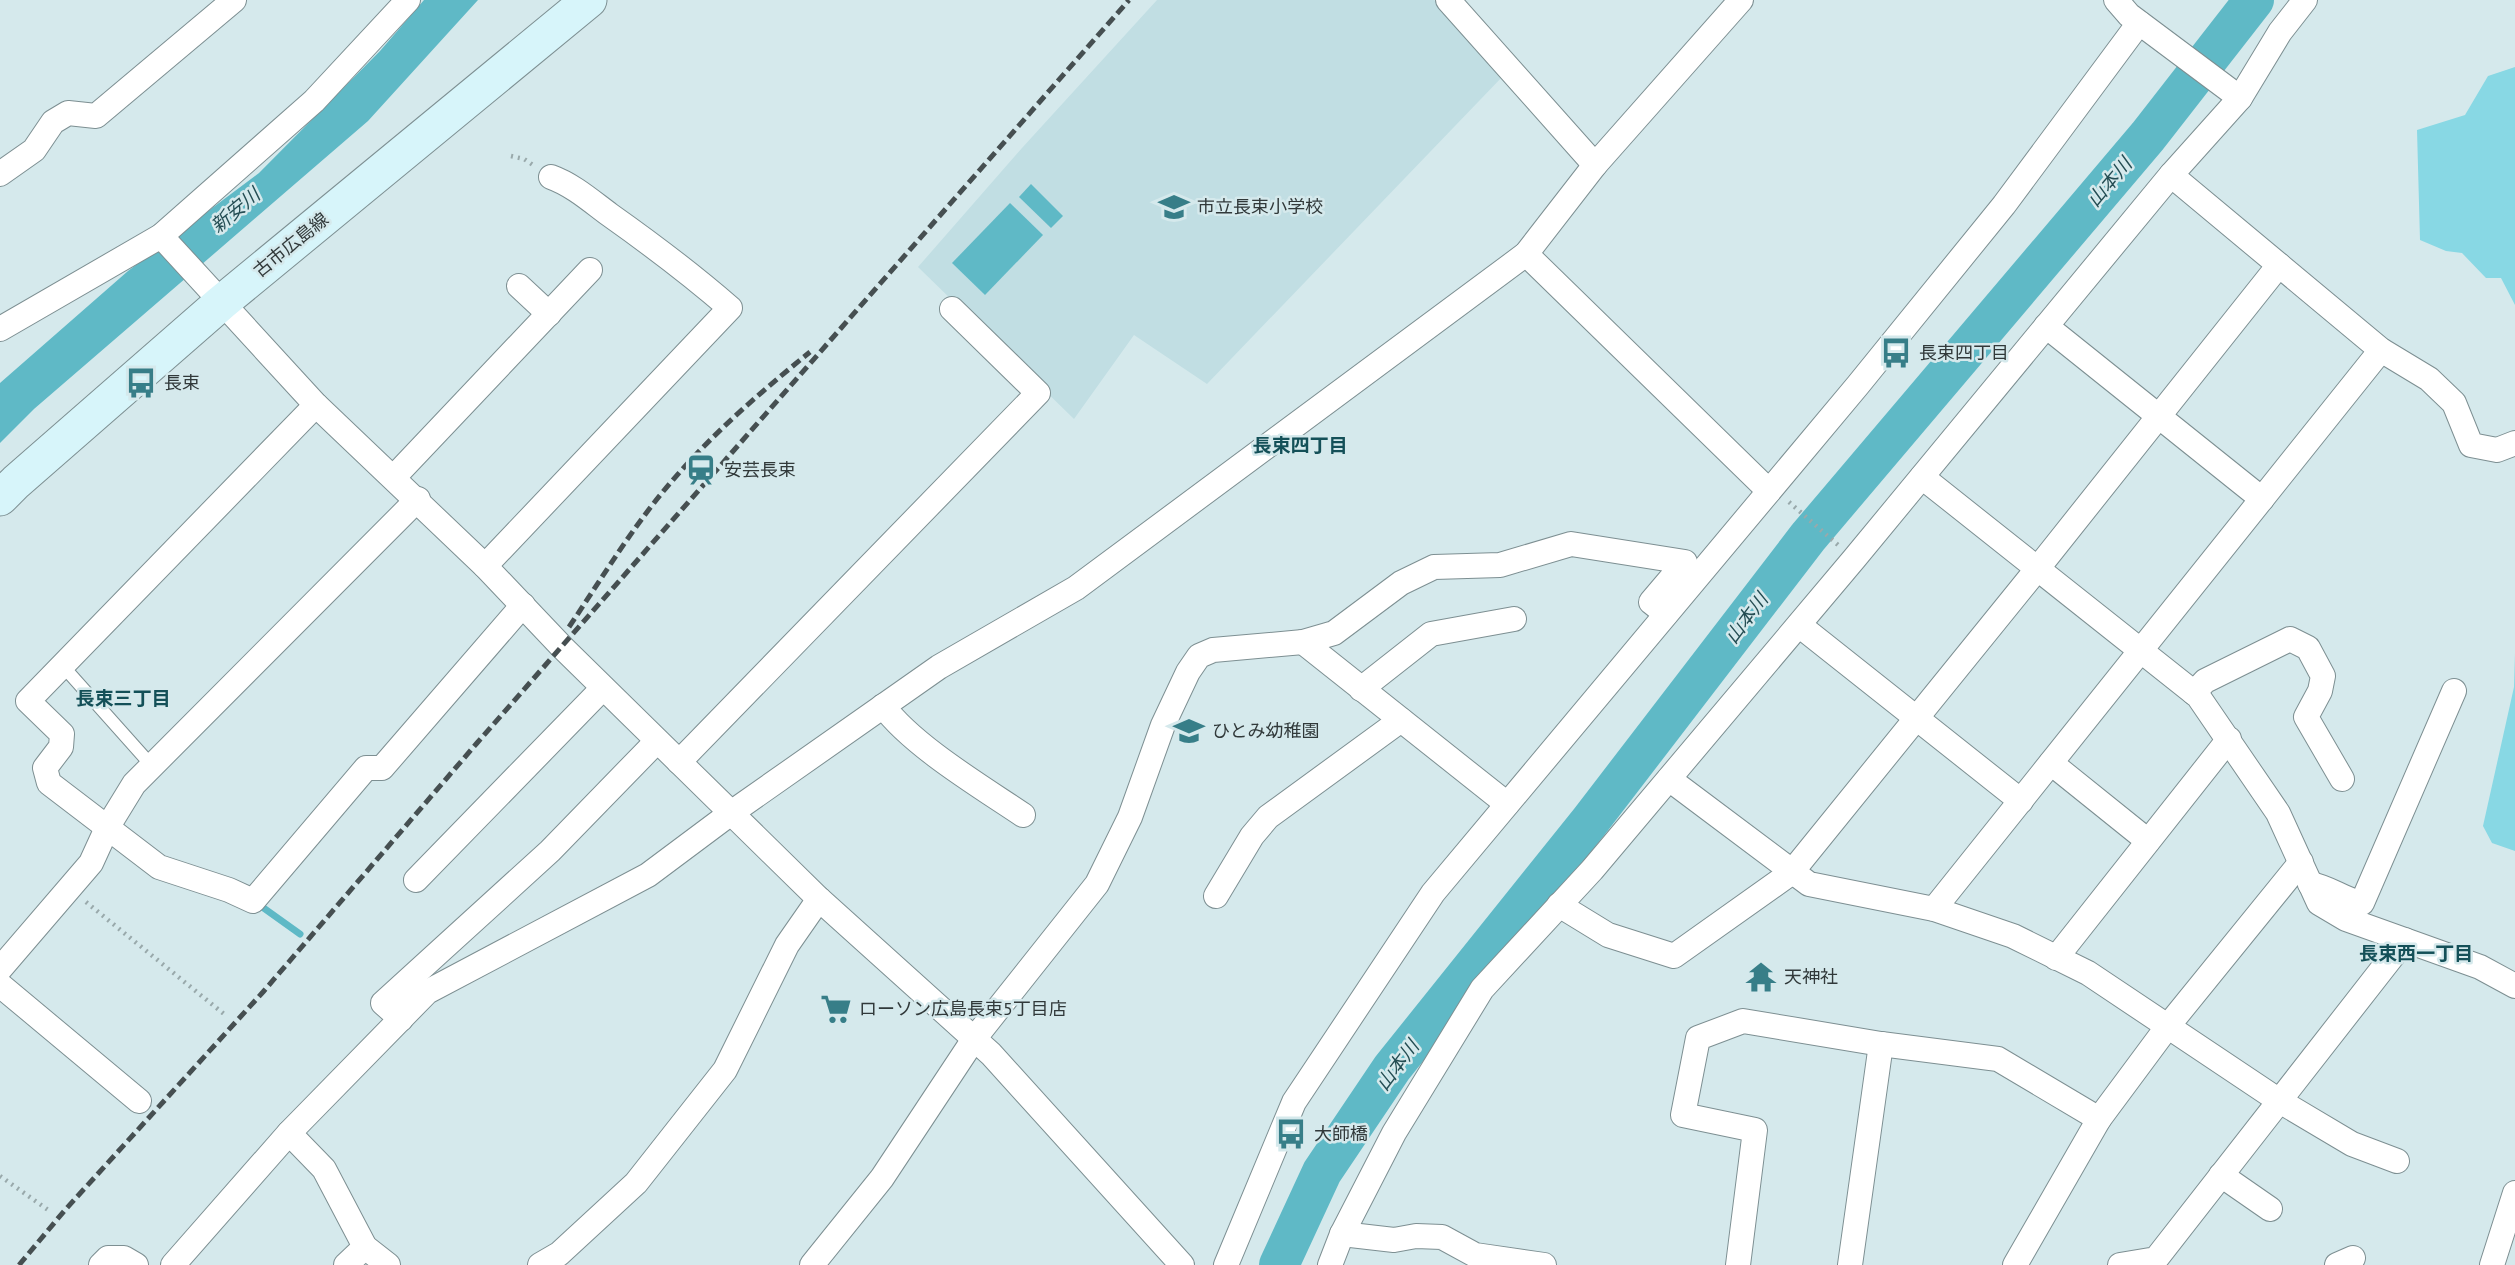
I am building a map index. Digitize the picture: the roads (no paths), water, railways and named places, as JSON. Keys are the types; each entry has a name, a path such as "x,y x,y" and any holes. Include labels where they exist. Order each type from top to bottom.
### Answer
{"main road":[{"name":"古市広島線","path":"0,498 212,293 589,0"}],"street":[{"path":"0,174 34,150 53,122 68,114 96,116 234,0"},
{"path":"0,329 164,240 314,101 408,0"},
{"path":"173,1265 289,1133 427,992 648,875 730,813 939,667 1076,588 1526,254 1595,165 1741,0"},
{"path":"1330,1265 1342,1234 1394,1133 1482,989 1669,779 1799,625 2171,175 2305,0"},
{"path":"1452,2 1595,165"},
{"path":"1226,1265 1294,1102 1433,893 1666,614 1774,492 2004,205 2133,14 2235,94"},
{"path":"2171,175 2381,350 2429,379 2454,403 2471,445 2497,450 2515,443"},
{"path":"485,566 730,308 622,223 565,182 551,177"},
{"path":"164,240 316,405 418,499 603,688 819,899 991,1054 1182,1265"},
{"path":"1526,254 1774,492"},
{"path":"1559,905 1608,935 1674,956 1791,873 2279,265"},
{"path":"394,477 590,270"},
{"path":"519,286 549,314"},
{"path":"679,762 1038,393 952,309"},
{"path":"2046,326 2262,499"},
{"path":"1934,909 2381,350"},
{"path":"316,405 28,701 62,734 61,747 45,768 49,783 159,867 229,890 253,901 366,768 382,768 523,605"},
{"path":"1922,477 2194,693 2229,739 2278,813 2319,903 2346,919 2480,967 2515,986"},
{"path":"0,970 91,863 107,828 134,784 418,499"},
{"path":"811,1265 882,1178 974,1039 1097,884 1130,817 1163,725 1188,672 1199,656 1213,650 1303,642 1334,633 1401,583 1434,567 1500,565 1571,544 1685,562 1651,602 1666,614"},
{"path":"1361,689 1431,634 1514,619"},
{"path":"1799,625 2021,801"},
{"path":"2194,693 2205,681 2290,639 2308,648 2323,676 2320,691 2306,718 2342,779"},
{"path":"1303,642 1507,804"},
{"path":"416,880 603,688"},
{"path":"2305,873 2348,901 2362,903 2454,691"},
{"path":"883,706 895,722 1023,815"},
{"path":"1216,896 1252,836 1268,817 1401,720"},
{"path":"2056,958 2229,739"},
{"path":"401,1019 383,1003 550,851 657,741"},
{"path":"2051,763 2148,841"},
{"path":"1669,779 1808,884 1934,909 2012,936 2088,974 2278,1100 2352,1144 2397,1161"},
{"path":"2015,1265 2099,1119 2168,1026 2305,873"},
{"path":"540,1265 559,1254 636,1184 725,1070 788,944 819,899"},
{"path":"2120,1265 2156,1259 2405,940"},
{"path":"0,985 139,1101"},
{"path":"1738,1265 1755,1130 1683,1115 1698,1038 1743,1021 1881,1044 1998,1059 2099,1119"},
{"path":"1850,1265 1881,1044"},
{"path":"289,1133 324,1169 365,1247 388,1265"},
{"path":"2221,1175 2270,1209"},
{"path":"2492,1265 2515,1193"},
{"path":"1342,1234 1394,1240 1416,1236 1442,1237 1475,1255 1544,1265"},
{"path":"346,1265 365,1247"},
{"path":"101,1265 108,1258 124,1258 136,1265"}],"lane":[{"path":"62,665 152,766"}],"water":[{"name":"新安川","path":"424,0 478,0 368,121 34,409 0,443 0,383 128,271 259,173 380,51"},
{"path":"1031,184 1063,216 1051,228 1019,197"},
{"path":"1010,203 1043,235 985,295 952,263"}],"waterway":[{"name":"山本川","path":"1279,1265 1322,1172 1392,1068 1590,821 1808,537 2148,136 2254,0"},
{"path":"258,904 300,934"}],"railway":[{"path":"19,1265 65,1210 263,992 477,743 1129,0"},
{"path":"569,627 629,537 686,465 725,425 810,352"}],"place":[{"name":"市立長束小学校","path":"1174,207"},
{"name":"長束四丁目","path":"1896,353"},
{"name":"長束","path":"141,383"},
{"name":"安芸長束","path":"701,470"},
{"name":"ひとみ幼稚園","path":"1189,731"},
{"name":"天神社","path":"1761,977"},
{"name":"ローソン広島長束5丁目店","path":"836,1009"},
{"name":"大師橋","path":"1291,1134"}],"district":[{"name":"長束四丁目","path":"1300,445"},
{"name":"長束三丁目","path":"123,698"},
{"name":"長束西一丁目","path":"2416,953"}]}
